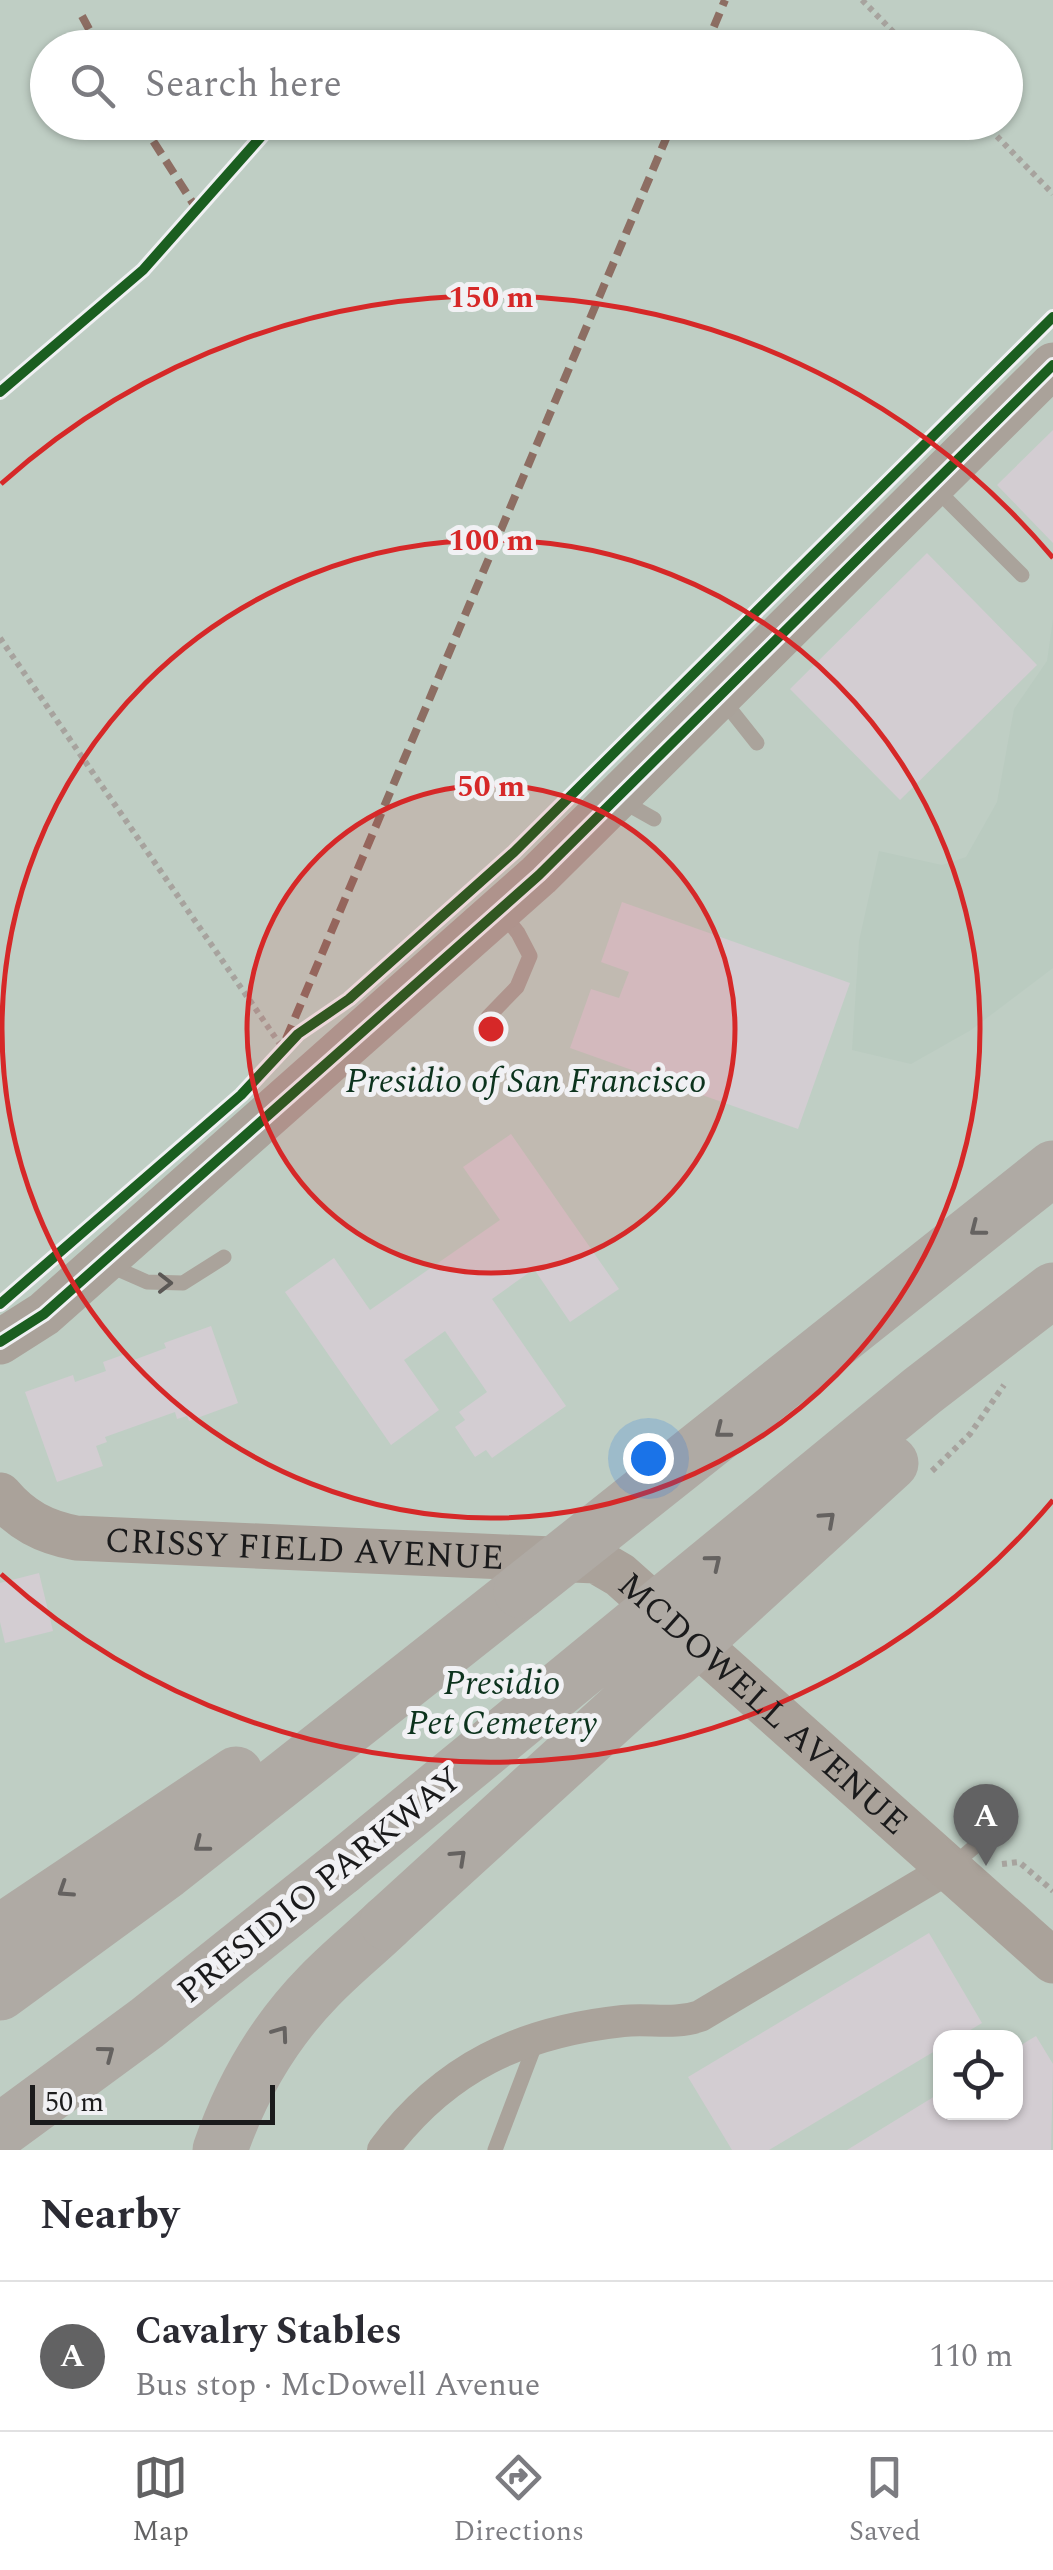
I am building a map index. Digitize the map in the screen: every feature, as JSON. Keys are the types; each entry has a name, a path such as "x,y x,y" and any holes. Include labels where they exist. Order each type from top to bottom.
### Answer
{"highway":[{"path":"0,1994 167,1872 1053,1168"},
{"name":"PRESIDIO PARKWAY","path":"0,2132 212,1972 922,1391 1053,1290"},
{"path":"220,2150 245,2088 261,2061 294,2014 332,1972 944,1416 1053,1302"},
{"path":"0,1932 520,1591"}],"street":[{"path":"0,1342 44,1314 500,910 635,808 720,696 1053,364"},
{"name":"CRISSY FIELD AVENUE","path":"0,1495 15,1512 56,1534 76,1538 582,1558 609,1567"},
{"name":"MCDOWELL AVENUE","path":"609,1567 968,1867 1053,1961"},
{"path":"383,2150 403,2124 449,2080 491,2056 538,2038 618,2022 670,2022 700,2016 968,1867"}],"lane":[{"path":"932,485 1022,574"},
{"path":"720,696 757,743"},
{"path":"488,1017 517,987 530,956 500,910"},
{"path":"103,1261 118,1272 148,1282 183,1282 224,1257"},
{"path":"968,1867 1010,1817"},
{"path":"495,2150 538,2038"}],"path":[{"path":"862,0 891,30"},
{"path":"1000,140 1053,194"},
{"path":"0,638 292,1062"},
{"path":"968,1867 1019,1862 1053,1891"}],"green space":[{"name":"Presidio of San Francisco","path":"0,0 1053,0 1053,2150 0,2150"},
{"path":"1053,619 1053,968 971,1030 911,1064 852,1050 859,941 879,851 942,865 966,857 997,802 1014,709 1047,661"}],"building":[{"path":"1053,430 1053,543 997,485"},
{"path":"927,553 1037,665 900,800 790,689"},
{"path":"622,902 850,983 798,1129 570,1048 591,989 619,998 629,972 601,962"},
{"path":"511,1134 619,1289 570,1322 534,1269 492,1299 566,1406 492,1458 486,1450 475,1457 455,1427 465,1420 459,1412 487,1392 445,1331 404,1360 439,1410 391,1445 285,1292 334,1258 370,1310 500,1220 463,1167"},
{"path":"211,1326 238,1403 189,1421 187,1416 177,1419 175,1412 105,1437 107,1442 96,1446 103,1466 57,1482 25,1392 73,1375 75,1382 106,1371 103,1362 128,1353 131,1361 166,1348 164,1343"},
{"path":"39,1573 53,1631 5,1643 0,1622 0,1583"},
{"path":"929,1933 982,2023 970,2030 933,2030 933,2052 769,2150 732,2150 688,2077"},
{"path":"1036,2036 1053,2064 1051,2150 847,2150 933,2097 933,2120 1023,2120 1023,2044"}],"marked path":[{"path":"712,30 725,0"},
{"path":"82,16 89,30"},
{"path":"153,140 196,208"},
{"path":"286,1039 665,140"}],"cycle path":[{"path":"0,392 143,270 258,140"},
{"path":"0,1304 241,1095 298,1034 349,999 514,852 1053,317"},
{"path":"0,1342 44,1314 539,875 1053,365"}],"place":[{"name":"Cavalry Stables","path":"986,1866"}],"park label":[{"name":"Presidio Pet Cemetery","path":"502,1702"}]}
